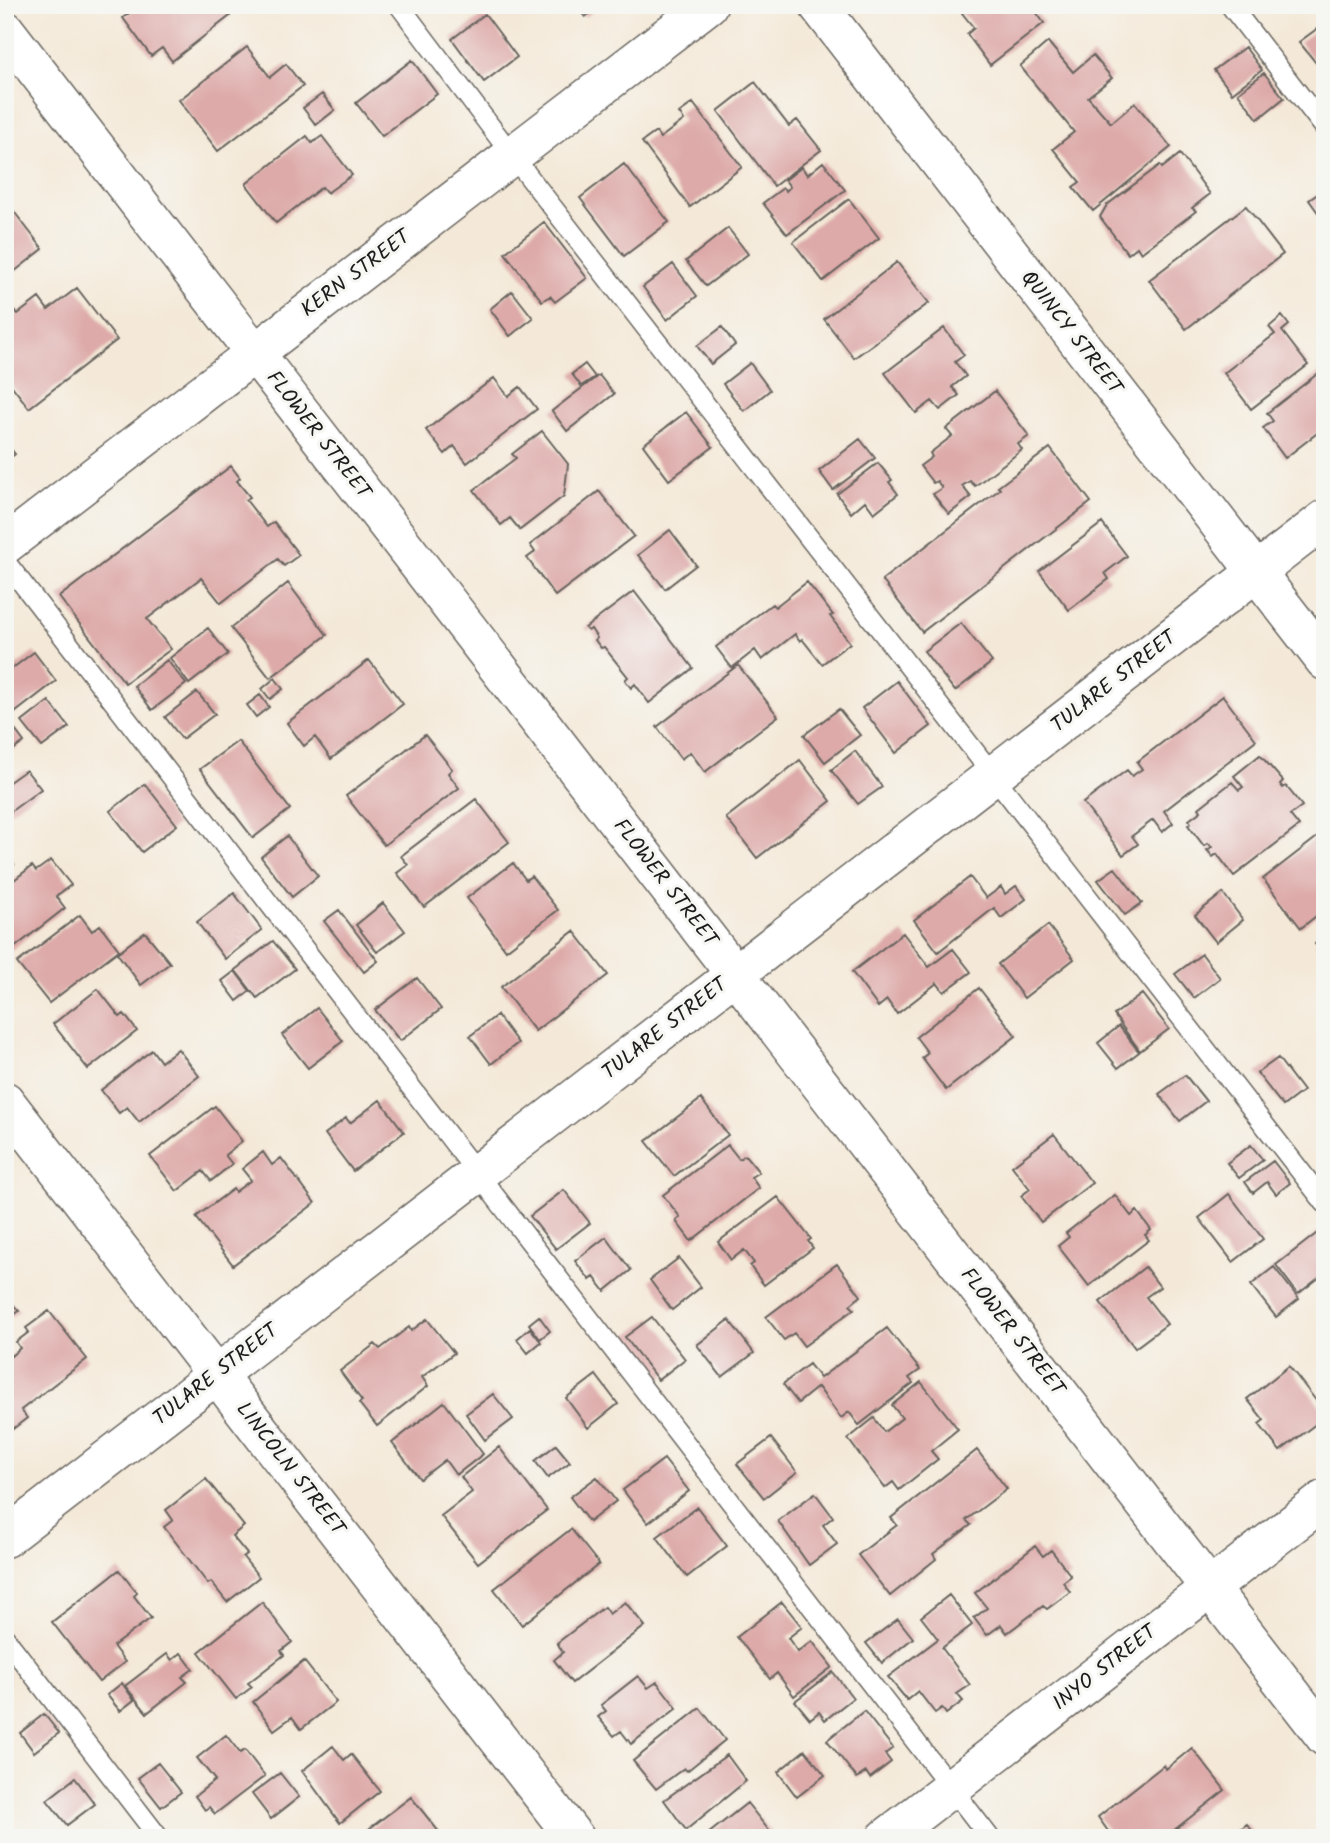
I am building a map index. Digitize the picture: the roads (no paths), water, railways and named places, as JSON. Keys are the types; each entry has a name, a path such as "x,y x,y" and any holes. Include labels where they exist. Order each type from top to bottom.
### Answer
{"street":[{"name":"KERN STREET","path":"5,545 708,5"},
{"name":"QUINCY STREET","path":"818,5 1325,661"},
{"name":"FLOWER STREET","path":"5,30 1325,1737"},
{"name":"TULARE STREET","path":"5,1538 1325,519"},
{"name":"LINCOLN STREET","path":"5,1101 575,1838"},
{"name":"INYO STREET","path":"886,1838 1325,1499"}],"lane":[{"path":"399,5 512,156 1325,1203"},
{"path":"1230,5 1325,128"},
{"path":"5,561 990,1838"},
{"path":"5,1638 159,1838"}]}
